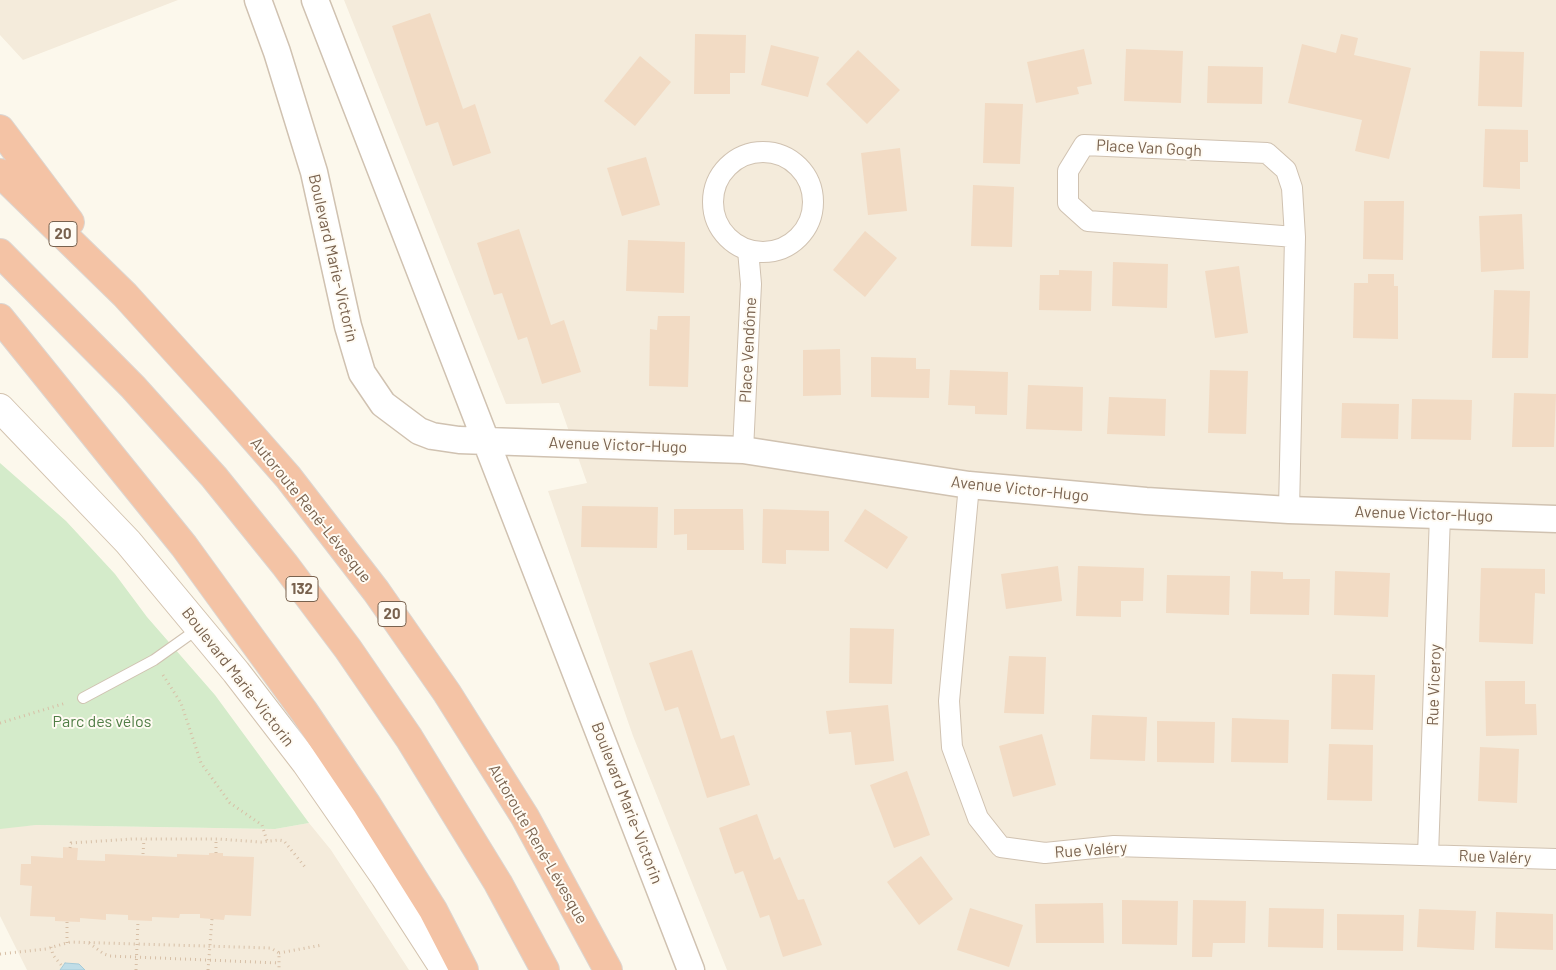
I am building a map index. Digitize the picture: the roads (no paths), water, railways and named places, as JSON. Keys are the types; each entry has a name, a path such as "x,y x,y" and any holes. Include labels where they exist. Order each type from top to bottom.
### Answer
{"highway":[{"path":"0,129 125,295"},
{"name":"Autoroute René-Lévesque","path":"0,173 125,295 288,477 376,591 447,693 520,809 608,970"},
{"name":"132","path":"0,253 133,387 214,477 285,565 348,649 409,738 493,875 545,970"},
{"path":"0,318 184,546 297,702 367,805 433,910 464,970"}],"main road":[{"name":"Boulevard Marie-Victorin","path":"0,408 122,535 200,627 306,763 385,877 445,970"}],"street":[{"name":"Boulevard Marie-Victorin","path":"258,0 311,164 348,326 362,373 383,404 419,431 444,439 486,440"},
{"name":"Boulevard Marie-Victorin","path":"315,0 691,970"},
{"name":"Place Van Gogh","path":"1288,510 1295,237 1292,188 1286,170 1267,153 1084,145 1068,171 1068,203 1088,221 1295,237"},
{"path":"761,151 779,154 793,160 808,178 814,201 812,216 805,231 794,242 781,250 765,253 748,250 732,242 720,229 714,213 713,195 718,178 729,164 744,155 761,151"},
{"name":"Place Vendôme","path":"743,450 751,284 748,250"},
{"name":"Avenue Victor-Hugo","path":"486,440 743,450 969,485 1146,501 1288,510 1556,519"},
{"name":"Rue Valéry","path":"969,485 949,701 952,747 978,818 1001,847 1045,853 1114,846 1556,859"},
{"name":"Rue Viceroy","path":"1428,855 1440,515"}],"lane":[{"path":"83,698 154,660 200,627"}],"water":[{"path":"65,963 79,964 85,970 60,970"}],"park label":[{"name":"Parc des vélos","path":"102,722"}]}
